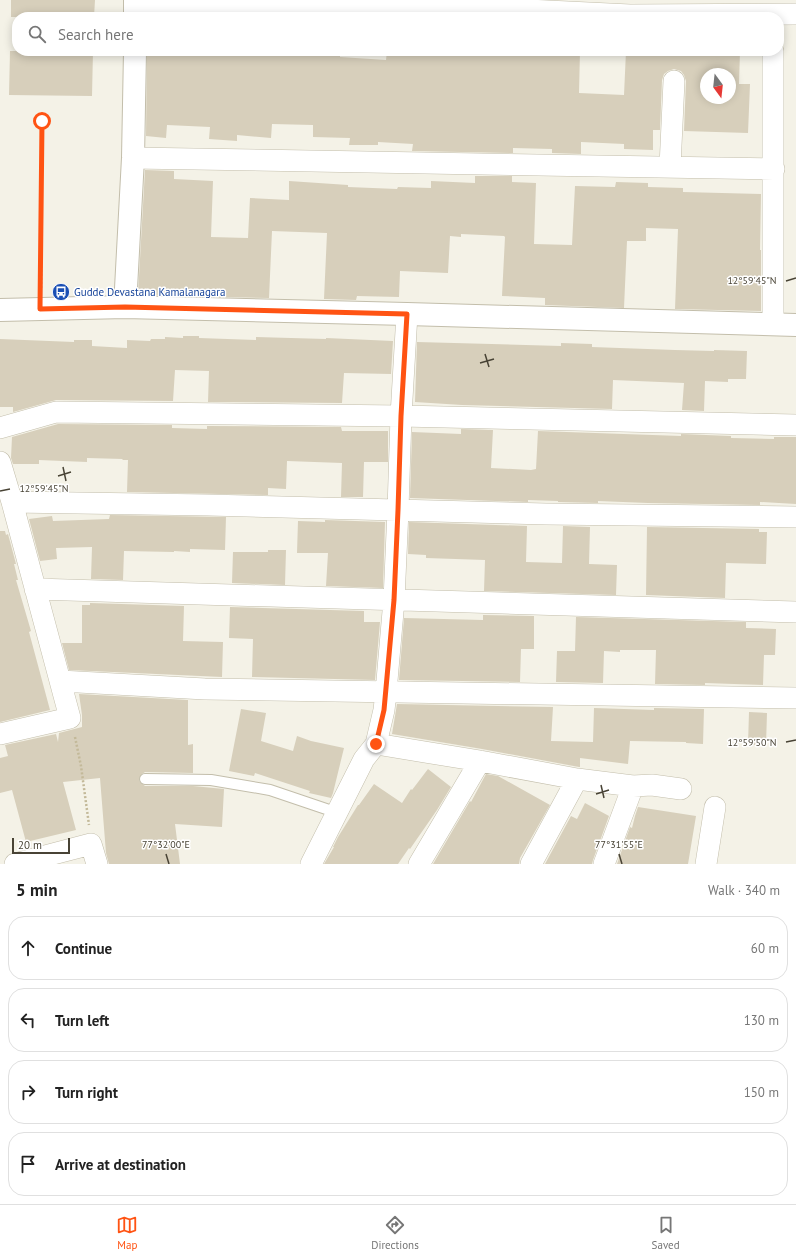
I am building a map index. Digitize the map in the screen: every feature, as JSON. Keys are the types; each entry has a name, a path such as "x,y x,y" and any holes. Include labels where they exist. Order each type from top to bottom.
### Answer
{"street":[{"path":"135,9 466,7 568,12"},
{"path":"716,12 773,10 796,14"},
{"path":"125,307 133,158 135,56"},
{"path":"773,56 773,324"},
{"path":"670,167 674,81"},
{"path":"133,158 774,169"},
{"path":"0,310 125,307 796,325"},
{"path":"311,864 364,759 376,744 384,710 394,600 401,416 407,314"},
{"path":"0,428 56,412 401,416 796,425"},
{"path":"0,462 70,718 0,734"},
{"path":"12,502 546,514 796,517"},
{"path":"35,589 796,612"},
{"path":"60,681 205,689 796,698"},
{"path":"376,744 480,761 577,780 633,786 652,785 681,789"},
{"path":"420,864 480,761"},
{"path":"531,864 577,780"},
{"path":"604,864 633,786"},
{"path":"706,864 715,807"},
{"path":"15,864 91,844 97,864"}],"lane":[{"path":"145,779 211,780 270,790 338,813"}],"path":[{"path":"40,309 42,121"},
{"path":"70,718 81,766 91,844"}],"building":[{"path":"11,0 95,0 94,12 12,12 11,17"},
{"path":"10,51 12,51 12,56 93,56 92,96 9,95"},
{"path":"147,56 340,56 386,60 386,56 580,56 579,93 624,95 626,56 740,56 739,84 750,84 748,133 684,131 686,81 681,71 674,69 668,71 664,74 662,80 660,130 653,130 653,150 624,149 624,144 581,142 581,154 552,153 552,149 513,148 513,153 412,151 413,144 378,142 378,145 349,145 350,138 313,137 313,125 272,124 271,138 237,135 237,141 209,139 210,127 167,125 166,138 146,136"},
{"path":"145,170 174,171 174,179 213,181 211,237 248,238 250,198 289,200 289,181 348,185 348,187 397,189 398,187 431,188 431,181 475,183 475,176 512,176 512,182 536,183 534,244 572,245 575,186 615,187 616,182 648,183 648,187 683,188 683,192 761,194 761,311 675,309 678,229 646,228 646,241 627,241 624,308 545,305 545,298 502,296 505,237 461,234 461,237 450,236 448,273 400,271 399,297 357,296 356,300 324,299 327,233 272,231 269,298 138,295"},
{"path":"183,336 256,340 256,337 393,341 391,374 344,373 342,403 208,402 209,371 175,370 173,401 56,400 13,412 13,407 0,407 0,339 74,342 74,340 92,340 92,346 127,348 127,340 150,341 151,339 165,339 165,337 183,338"},
{"path":"417,342 561,346 561,343 592,344 592,347 747,351 746,379 728,379 728,382 705,381 704,411 682,410 684,383 613,380 612,409 462,405 415,402"},
{"path":"58,424 172,425 172,428 207,429 207,426 341,427 342,431 388,431 388,462 364,462 363,497 341,497 342,463 287,461 286,489 268,488 268,495 127,492 128,460 122,460 123,459 87,458 87,462 39,460 39,464 13,464 11,458 12,437"},
{"path":"461,429 493,430 491,468 531,470 536,469 538,431 681,436 681,434 731,436 731,438 774,439 774,437 796,437 796,504 760,502 760,505 598,501 598,503 528,500 528,502 410,498 412,432 461,434"},
{"path":"110,515 226,517 225,550 190,549 190,552 124,551 123,580 91,579 92,547 56,548 57,559 40,561 29,519 52,516 53,521 109,519"},
{"path":"325,520 385,522 383,588 326,586 328,553 297,553 298,521 325,522"},
{"path":"409,522 527,526 526,562 562,563 563,526 590,527 589,564 617,565 616,595 484,591 485,560 426,558 426,555 408,554"},
{"path":"647,527 759,529 759,532 767,532 766,564 726,563 725,598 646,595"},
{"path":"0,531 5,531 6,535 8,534 16,564 14,564 18,580 16,580 31,631 29,632 50,710 0,722"},
{"path":"268,550 286,550 285,585 232,583 233,552 268,552"},
{"path":"90,603 184,606 183,641 223,642 222,677 69,670 62,643 82,643 82,605 90,605"},
{"path":"230,607 364,611 364,622 380,622 375,680 252,677 253,639 229,638"},
{"path":"483,615 534,616 534,649 521,649 520,682 399,680 404,618 483,620"},
{"path":"576,617 746,622 746,628 776,629 775,655 764,655 763,685 705,683 705,685 655,684 656,650 620,650 620,652 604,651 603,683 556,682 557,651 575,651"},
{"path":"79,694 188,700 188,745 193,744 193,773 145,772 139,779 145,786 193,786 224,789 222,827 175,824 180,864 109,864 106,853 100,778 63,782 76,830 26,842 12,790 0,793 0,758 8,756 5,745 56,734 58,742 59,733 82,727"},
{"path":"397,704 553,707 551,741 593,742 594,708 654,710 654,708 704,709 703,744 686,742 630,741 628,764 580,758 579,767 392,734"},
{"path":"241,709 266,713 261,741 293,751 297,736 311,741 344,748 331,798 309,793 310,791 255,773 254,776 229,771"},
{"path":"749,712 767,713 766,745 748,745"},
{"path":"428,769 451,787 437,810 398,864 324,864 338,837 358,805 374,784 402,803 411,789 412,790"},
{"path":"486,774 498,776 550,805 520,858 519,864 433,864 470,801 471,802"},
{"path":"585,803 609,816 592,864 545,864 571,816 577,819"},
{"path":"638,807 696,816 688,864 617,864 630,827 632,828"}],"place":[{"name":"Gudde Devastana Kamalanagara","path":"61,292"}],"route":[{"path":"42,121 40,309 125,307 407,314 401,416 394,600 384,710 376,744"}]}
